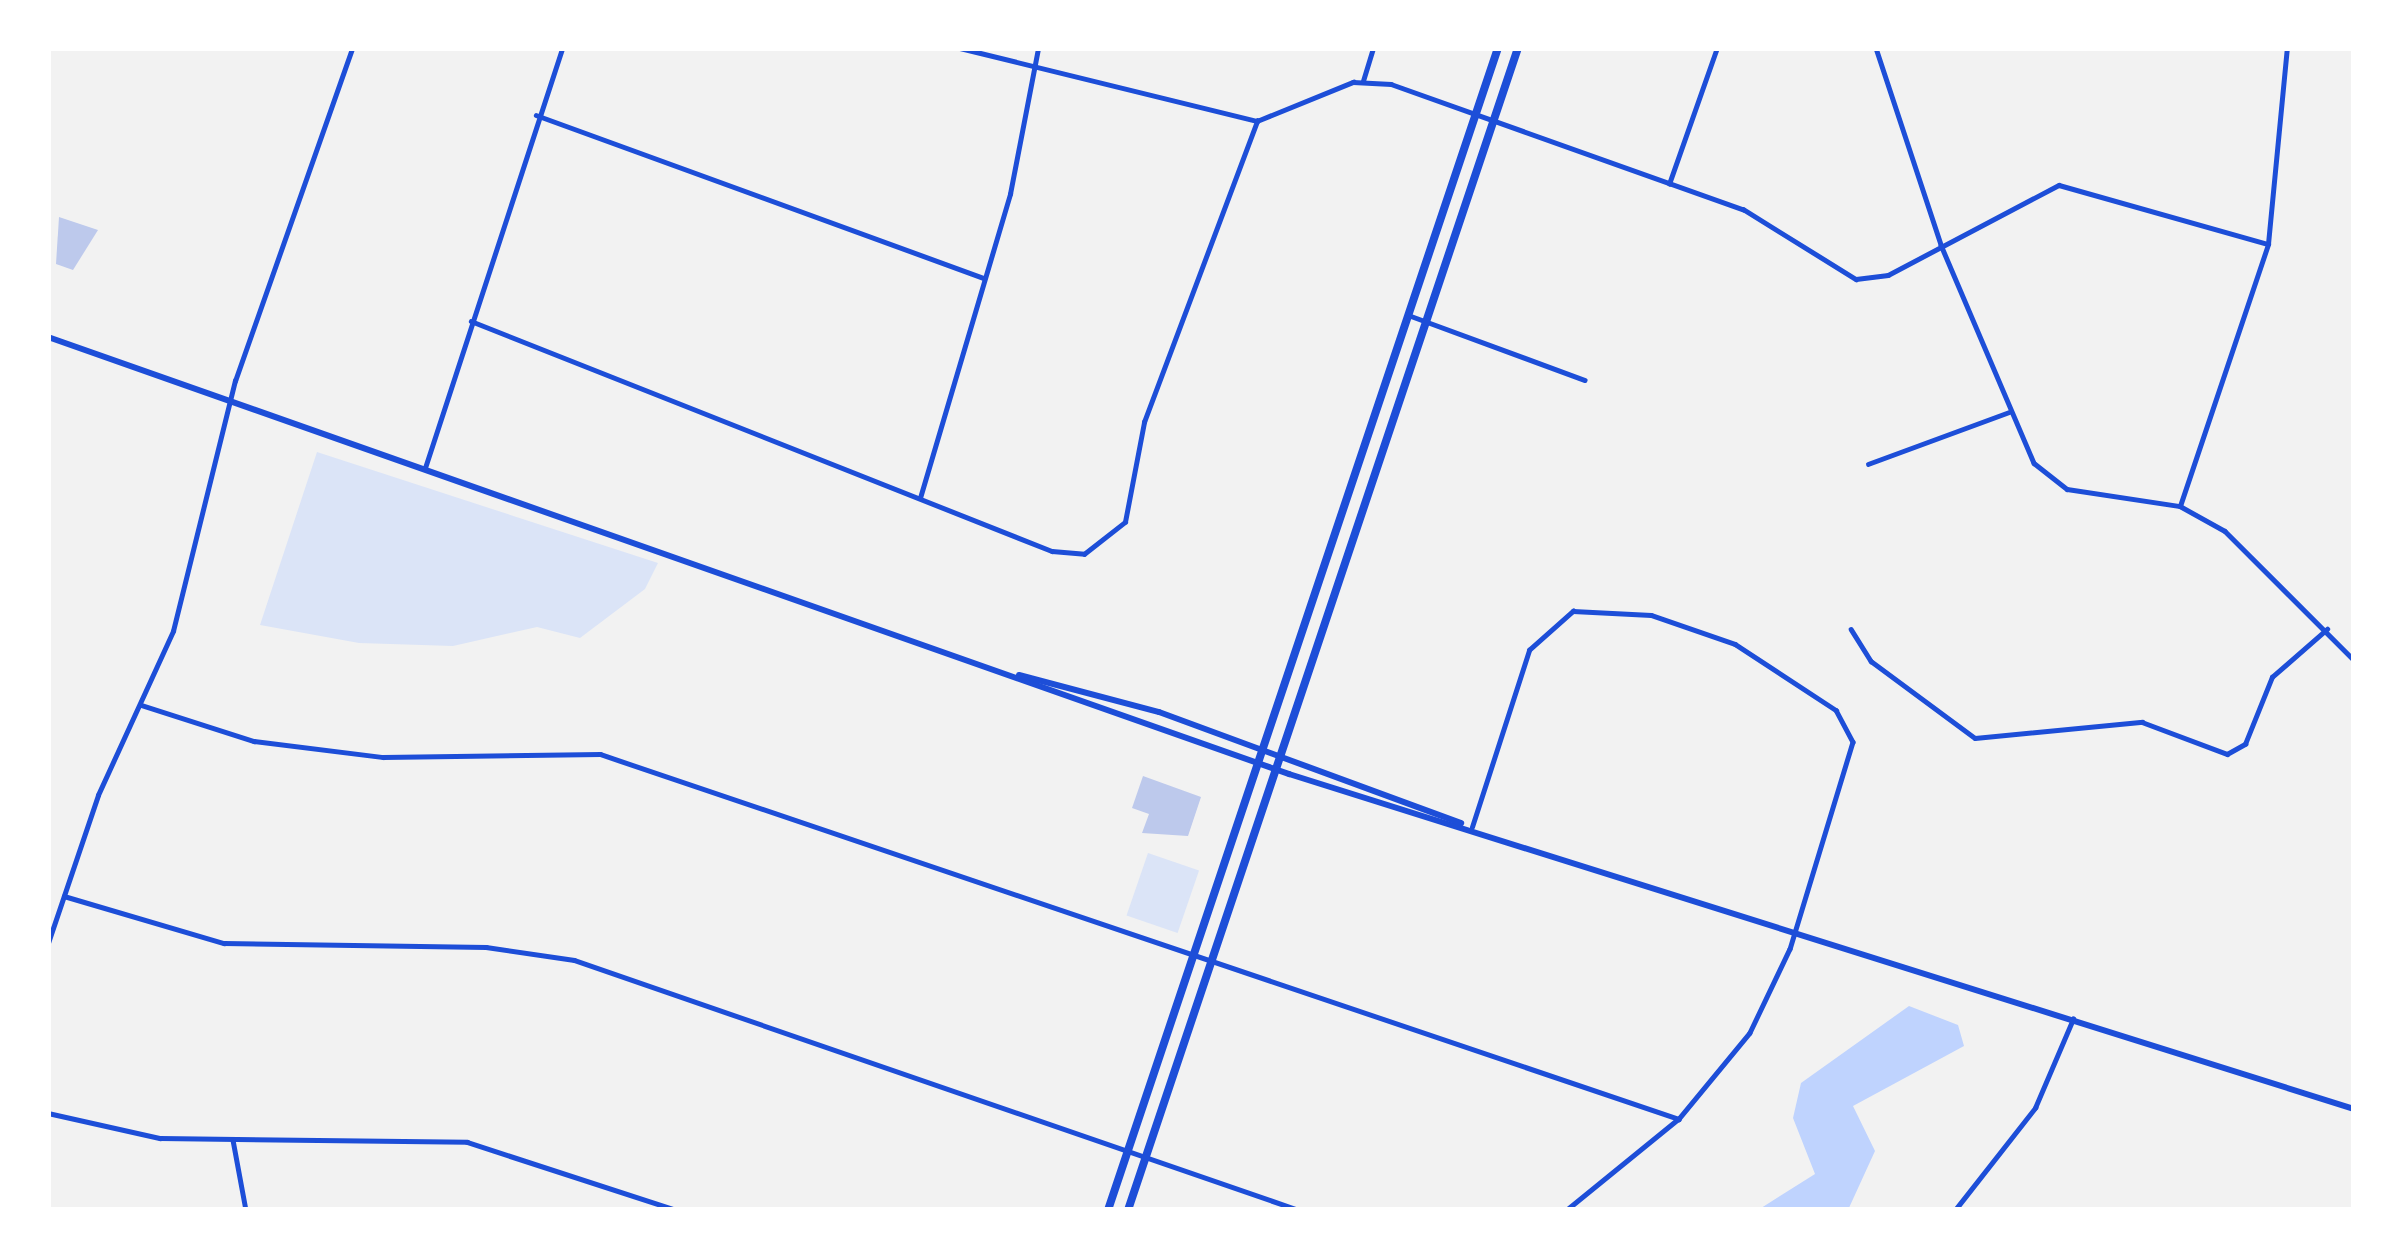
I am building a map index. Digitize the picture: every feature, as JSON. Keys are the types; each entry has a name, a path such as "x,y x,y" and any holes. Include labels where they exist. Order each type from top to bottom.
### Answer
{"main road":[{"path":"1108,1210 1498,48"},
{"path":"1127,1210 1518,48"},
{"path":"48,337 1019,675 1275,770 1472,826 2354,1109"},
{"path":"1019,675 1280,753 1461,823"}],"street":[{"path":"48,944 173,631 230,400 352,48"},
{"path":"425,468 536,115 562,48"},
{"path":"960,48 1257,121 1363,81 1756,215 1842,277 1880,278 2031,193 2069,184 2268,244"},
{"path":"920,498 984,278 1038,48"},
{"path":"1363,81 1373,48"},
{"path":"1669,184 1717,48"},
{"path":"1876,48 1941,244 2009,412 2058,484 2180,506 2255,553 2354,661"},
{"path":"2180,506 2268,244 2287,48"},
{"path":"536,115 984,278"},
{"path":"471,321 1056,553 1102,547 1125,522 1144,422 1257,121"},
{"path":"1408,315 1585,380"},
{"path":"1868,464 2009,412"},
{"path":"1472,826 1545,628 1590,608 1682,623 1774,665 1851,733 1852,774 1796,931 1750,1033 1679,1119 1568,1210"},
{"path":"1851,629 1871,661 1975,739 2142,722 2227,754 2246,744 2272,677 2327,628"},
{"path":"141,705 254,741 383,757 600,754 1191,959 1679,1119"},
{"path":"64,896 224,943 560,956 1299,1210"},
{"path":"1956,1208 2038,1104 2073,1019"},
{"path":"48,1113 146,1136 467,1142 676,1210"},
{"path":"233,1140 246,1210"},
{"path":"1956,1208 1970,1210"}],"shaded area":[{"path":"317,452 658,563 645,589 580,638 537,627 453,646 359,643 260,625"},
{"path":"1148,853 1199,871 1178,933 1127,915"}],"water":[{"path":"1909,1006 1958,1025 1964,1046 1853,1106 1875,1151 1848,1210 1758,1210 1815,1174 1793,1118 1801,1083"}],"building":[{"path":"59,217 98,230 73,270 56,264"},
{"path":"1143,776 1201,797 1188,836 1142,833 1149,814 1132,808"}]}
